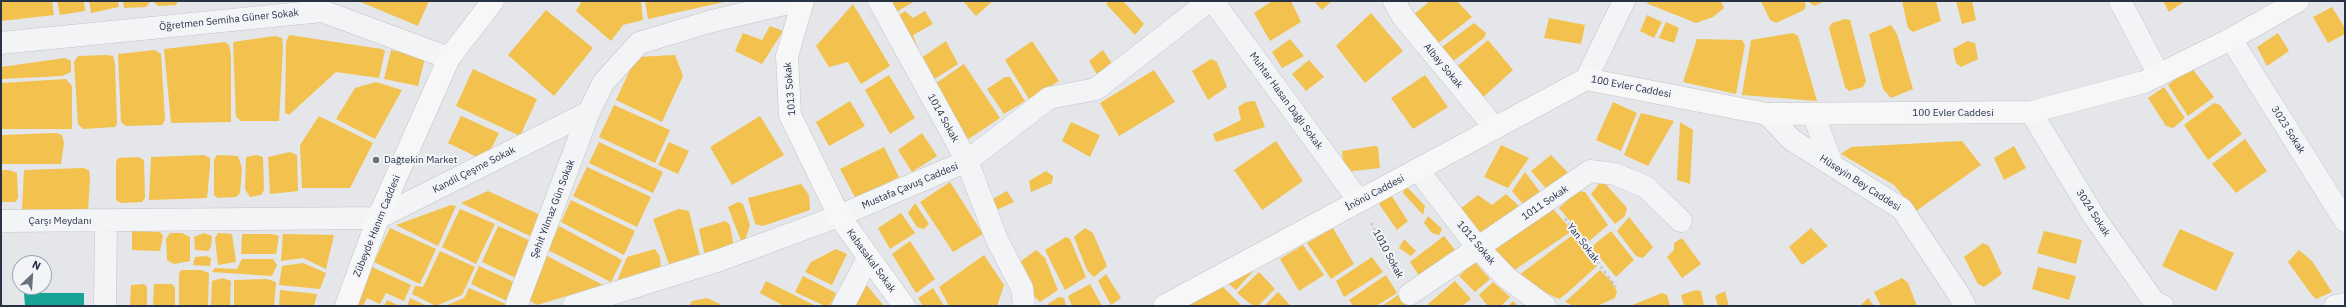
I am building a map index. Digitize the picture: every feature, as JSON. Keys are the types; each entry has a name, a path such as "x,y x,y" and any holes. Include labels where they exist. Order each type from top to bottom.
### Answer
{"street":[{"name":"Zübeyde Hanım Caddesi","path":"346,306 378,218 449,58 492,1"},
{"path":"590,112 603,83 639,43 712,21 797,1"},
{"name":"1013 Sokak","path":"803,1 787,56 790,115 839,216"},
{"name":"1014 Sokak","path":"879,1 967,161 997,240 1022,288 1024,306"},
{"name":"Mustafa Çavuş Caddesi","path":"573,306 720,260 839,216 967,161 1049,98 1096,89 1209,1"},
{"name":"Muhtar Hasan Dağlı Sokak","path":"1213,1 1360,201"},
{"name":"Albay Sokak","path":"1394,1 1403,17 1495,128"},
{"path":"1586,79 1624,1"},
{"path":"2120,1 2159,75"},
{"name":"100 Evler Caddesi","path":"1586,79 1766,114 2031,112 2144,82 2231,39 2298,1"},
{"name":"Öğretmen Semiha Güner Sokak","path":"1,43 322,11 449,58"},
{"name":"3023 Sokak","path":"2231,39 2345,221"},
{"name":"İnönü Caddesi","path":"1164,306 1586,79"},
{"name":"Kandil Çeşme Sokak","path":"106,220 378,218 590,112"},
{"name":"Şehit Yılmaz Gün Sokak","path":"516,306 590,112"},
{"name":"3024 Sokak","path":"2031,112 2095,218 2155,303 2163,306"},
{"name":"Hüseyin Bey Caddesi","path":"1766,114 1792,140 1902,209 1958,292 1965,306"},
{"path":"1813,114 1832,164"},
{"name":"1012 Sokak","path":"1418,170 1478,248 1507,278 1545,306"},
{"name":"1011 Sokak","path":"1410,294 1590,171 1615,174 1646,187 1681,221"},
{"name":"Kabasakal Sokak","path":"839,216 904,306"},
{"name":"Çarşı Meydanı","path":"1,221 106,220 105,306"},
{"path":"843,306 868,258"},
{"path":"2335,306 2345,304"}],"path":[{"name":"Yan Sokak","path":"1551,199 1616,287"},
{"name":"1010 Sokak","path":"1360,201 1410,294"}],"building: Homes":[{"path":"1,1 52,1 54,15 1,21"},
{"path":"57,1 84,1 85,11 60,15"},
{"path":"89,1 118,1 119,7 91,13"},
{"path":"123,1 151,1 146,7 124,8"},
{"path":"153,1 178,1 176,5 158,6"},
{"path":"358,1 429,1 418,26"},
{"path":"582,1 641,1 643,20 623,25 611,41 576,11"},
{"path":"645,1 724,1 724,2 648,19"},
{"path":"886,1 915,1 893,14"},
{"path":"963,1 993,1 976,16"},
{"path":"1109,1 1123,1 1144,24 1135,35 1106,4"},
{"path":"1272,1 1291,1 1301,22 1270,41 1254,13"},
{"path":"1314,1 1332,1 1322,10"},
{"path":"1430,1 1457,1 1472,17 1436,45 1412,16"},
{"path":"1651,1 1721,1 1724,8 1713,17 1696,23 1646,3"},
{"path":"1761,1 1804,1 1806,5 1804,10 1776,23 1770,20"},
{"path":"1808,1 1825,1 1814,6"},
{"path":"1902,1 1936,1 1941,21 1913,32 1908,28"},
{"path":"1956,1 1972,1 1976,20 1962,24"},
{"path":"2163,1 2185,1 2169,12"},
{"path":"853,4 890,66 861,84 848,62 829,67 816,46"},
{"path":"2332,7 2345,28 2345,34 2328,43 2313,17"},
{"path":"546,10 593,48 554,96 508,55"},
{"path":"905,11 913,18 925,11 933,24 913,35 919,51 914,56 895,18"},
{"path":"1371,13 1403,51 1365,83 1336,46"},
{"path":"1647,15 1662,22 1654,38 1640,31"},
{"path":"1549,18 1585,25 1581,44 1544,38"},
{"path":"1845,19 1850,20 1866,81 1863,87 1849,91 1845,87 1829,28 1832,23"},
{"path":"1666,22 1679,28 1674,43 1659,38"},
{"path":"1474,23 1486,33 1484,38 1452,62 1442,47"},
{"path":"1891,25 1897,34 1913,89 1891,98 1883,89 1869,34"},
{"path":"770,26 783,31 762,64 735,51 743,33 762,40"},
{"path":"1793,33 1798,36 1817,101 1742,95 1751,40"},
{"path":"2278,33 2289,51 2267,66 2257,47"},
{"path":"289,35 382,49 385,51 379,78 336,72 289,115 285,113 286,42"},
{"path":"275,36 282,38 283,47 279,121 241,121 236,117 233,42"},
{"path":"1290,39 1304,56 1282,68 1272,52"},
{"path":"1697,39 1742,40 1745,45 1736,94 1683,82"},
{"path":"1488,40 1513,70 1480,100 1454,69"},
{"path":"946,41 958,64 930,82 917,61"},
{"path":"1032,41 1059,81 1029,99 1005,60"},
{"path":"1967,41 1975,43 1978,59 1961,67 1956,63 1953,49"},
{"path":"225,42 229,45 231,55 231,122 171,123 164,49"},
{"path":"155,50 161,54 165,120 162,125 126,126 121,122 118,54"},
{"path":"391,50 425,58 418,86 384,79"},
{"path":"1103,50 1113,65 1098,76 1089,61"},
{"path":"675,55 683,76 662,122 616,100 636,57"},
{"path":"78,56 113,56 115,64 117,123 115,127 83,129 78,124 74,62"},
{"path":"65,58 71,61 71,72 62,76 1,79 1,67"},
{"path":"1211,59 1217,62 1227,87 1208,100 1192,71"},
{"path":"1309,60 1324,77 1306,91 1292,74"},
{"path":"964,64 1000,118 964,142 929,88"},
{"path":"2191,67 2214,97 2188,116 2168,85"},
{"path":"473,69 537,99 520,136 456,106"},
{"path":"1154,70 1175,102 1119,136 1100,103"},
{"path":"889,75 915,118 890,134 865,90"},
{"path":"1425,75 1448,107 1413,129 1391,98"},
{"path":"1005,77 1010,77 1025,101 1004,114 987,89"},
{"path":"66,79 72,86 72,129 1,129 1,83"},
{"path":"376,82 402,90 375,139 336,119 355,88"},
{"path":"2164,87 2185,118 2173,128 2166,126 2148,98"},
{"path":"850,101 865,126 829,146 816,122"},
{"path":"1255,101 1265,127 1216,142 1213,134 1241,120 1238,107 1246,102"},
{"path":"1613,102 1637,113 1621,151 1596,140"},
{"path":"2214,103 2220,105 2242,134 2208,160 2184,125"},
{"path":"614,105 670,130 655,163 599,137"},
{"path":"1641,113 1674,121 1648,166 1624,155"},
{"path":"319,116 373,143 350,188 302,188 300,145"},
{"path":"461,116 499,133 485,161 448,143"},
{"path":"760,116 784,155 732,185 710,147"},
{"path":"1071,122 1100,135 1090,157 1062,141"},
{"path":"1680,122 1693,130 1690,184 1677,180"},
{"path":"56,133 62,135 64,143 61,164 1,164 1,135"},
{"path":"922,133 937,156 912,172 898,150"},
{"path":"2245,139 2267,171 2236,193 2212,164"},
{"path":"1276,141 1303,181 1262,210 1234,170"},
{"path":"1962,141 1981,165 1916,211 1894,185 1841,154 1851,147"},
{"path":"599,142 663,172 653,193 589,163"},
{"path":"669,142 689,151 678,174 658,165"},
{"path":"1501,145 1529,158 1508,188 1484,177"},
{"path":"1374,146 1378,147 1380,168 1344,172 1342,151"},
{"path":"2014,146 2026,168 2004,180 1994,158"},
{"path":"884,147 899,177 856,199 840,169"},
{"path":"290,152 297,155 298,191 270,194 268,157"},
{"path":"204,155 210,158 207,198 149,200 151,157"},
{"path":"217,155 238,156 242,168 240,193 236,197 218,198 214,195 214,160"},
{"path":"256,155 263,157 264,190 261,195 250,197 245,189 246,157"},
{"path":"1551,155 1571,176 1550,193 1531,171"},
{"path":"138,157 144,160 145,198 142,202 121,203 116,200 116,162 118,158"},
{"path":"587,167 651,197 637,227 573,196"},
{"path":"83,168 89,170 90,177 88,211 22,211 24,170"},
{"path":"1,170 9,170 17,173 18,198 15,202 1,202"},
{"path":"1046,171 1053,176 1052,183 1031,192 1029,181"},
{"path":"1525,172 1543,196 1527,209 1512,191"},
{"path":"1602,180 1627,208 1625,216 1615,224 1591,194"},
{"path":"950,182 983,234 953,252 920,202"},
{"path":"801,184 809,195 810,210 763,226 755,224 748,198"},
{"path":"1405,185 1425,206 1423,215 1403,193"},
{"path":"1387,189 1408,221 1397,230 1375,198"},
{"path":"488,191 545,217 534,238 461,203"},
{"path":"1007,191 1014,202 994,211 989,201"},
{"path":"1578,191 1585,192 1608,225 1588,242 1559,208"},
{"path":"1506,194 1518,205 1519,214 1485,242 1460,209 1478,195 1492,205"},
{"path":"571,200 635,231 624,255 561,222"},
{"path":"738,202 743,204 750,225 743,246 728,207"},
{"path":"1547,202 1570,228 1569,233 1507,275 1486,250"},
{"path":"915,203 929,224 924,229 917,227 908,213"},
{"path":"451,205 456,206 438,246 396,225"},
{"path":"460,209 495,224 476,264 442,247"},
{"path":"679,209 689,211 700,256 670,267 653,219"},
{"path":"901,213 915,233 890,249 878,228"},
{"path":"1428,216 1442,229 1439,235 1432,233 1424,223"},
{"path":"1629,217 1653,247 1643,258 1636,256 1617,231"},
{"path":"725,221 730,225 734,248 705,256 699,229"},
{"path":"498,226 533,242 516,278 482,262"},
{"path":"559,226 622,260 611,282 548,250"},
{"path":"390,228 436,249 420,284 374,262"},
{"path":"1085,228 1093,233 1107,266 1094,277 1087,270 1074,237"},
{"path":"1333,228 1354,264 1331,279 1307,243"},
{"path":"1811,228 1828,246 1802,265 1789,247"},
{"path":"2180,229 2234,253 2216,291 2162,266"},
{"path":"132,231 160,232 163,236 160,251 132,250"},
{"path":"1611,231 1634,260 1616,277 1591,247"},
{"path":"2044,231 2082,240 2076,264 2037,253"},
{"path":"170,233 182,233 190,237 190,261 174,264 167,260 166,239"},
{"path":"204,233 212,236 211,247 208,251 195,250 194,237"},
{"path":"218,233 232,234 236,262 218,265 215,238"},
{"path":"242,234 272,234 279,236 276,254 241,254"},
{"path":"283,234 334,235 326,269 303,258 281,261"},
{"path":"1444,236 1459,255 1422,280 1410,262"},
{"path":"1571,236 1576,237 1597,266 1566,294 1559,299 1515,278"},
{"path":"1066,237 1070,239 1086,277 1065,290 1045,250"},
{"path":"1682,238 1701,264 1682,278 1667,257 1674,250 1674,243"},
{"path":"1404,239 1416,251 1411,256 1399,248"},
{"path":"910,241 935,279 916,293 892,254"},
{"path":"1983,243 1989,246 2002,274 1984,287 1978,284 1964,257"},
{"path":"1303,245 1324,275 1299,291 1280,259"},
{"path":"655,249 660,257 661,270 617,281 627,257"},
{"path":"836,249 847,254 832,285 805,272 811,262"},
{"path":"1036,250 1045,258 1058,290 1040,302 1033,295 1020,262"},
{"path":"2299,250 2312,261 2332,292 2316,299 2311,294 2288,262"},
{"path":"440,251 475,267 462,295 436,306 412,294 415,286 423,287"},
{"path":"984,255 1004,285 997,306 949,306 939,287"},
{"path":"206,256 211,258 210,266 193,265 195,257"},
{"path":"547,256 603,285 537,305 527,299"},
{"path":"1372,257 1383,272 1344,297 1336,281"},
{"path":"242,259 273,259 277,265 272,276 212,272 215,268 237,269"},
{"path":"1474,261 1490,279 1475,292 1459,276"},
{"path":"303,263 326,273 320,289 279,285 282,266"},
{"path":"479,266 516,283 507,301 471,284"},
{"path":"372,267 411,285 404,301 386,293 380,304 367,298 363,306 353,306"},
{"path":"2038,267 2076,276 2069,300 2032,289"},
{"path":"1256,268 1236,290 1223,279"},
{"path":"181,270 201,270 209,273 208,306 179,306 179,274"},
{"path":"1600,270 1612,282 1617,292 1615,298 1597,306 1574,306 1565,302"},
{"path":"1259,272 1275,289 1258,306 1253,306 1237,293"},
{"path":"1106,274 1121,298 1111,305 1098,281"},
{"path":"1386,275 1397,293 1376,306 1353,306 1349,300"},
{"path":"803,276 836,293 830,306 825,306 795,292"},
{"path":"859,276 884,306 850,306"},
{"path":"223,278 231,281 230,306 211,306 212,281"},
{"path":"1902,278 1908,283 1917,306 1881,306 1874,292"},
{"path":"267,279 276,282 274,306 234,306 234,280"},
{"path":"1216,280 1242,306 1192,306 1190,303"},
{"path":"766,281 816,306 784,306 760,293"},
{"path":"1455,281 1471,299 1462,306 1429,306 1428,304"},
{"path":"1493,282 1510,297 1501,306 1488,306 1479,295"},
{"path":"144,284 147,287 147,306 130,306 131,285"},
{"path":"154,284 172,284 175,288 175,306 153,306"},
{"path":"1090,284 1102,306 1072,306 1068,296"},
{"path":"469,288 506,304 505,306 445,306 464,298"},
{"path":"933,288 944,306 923,306 918,298"},
{"path":"280,290 317,294 314,306 279,306"},
{"path":"1696,290 1701,291 1704,306 1684,306 1681,295"},
{"path":"1725,291 1729,306 1718,306 1715,296"},
{"path":"1278,292 1291,306 1264,306"},
{"path":"1662,293 1667,295 1670,306 1630,306"},
{"path":"1398,295 1406,306 1382,306"},
{"path":"1059,297 1064,298 1066,306 1045,306"},
{"path":"410,298 427,306 407,306"},
{"path":"707,298 720,304 719,306 689,306 692,301"},
{"path":"1868,298 1874,306 1860,306"},
{"path":"387,300 400,306 384,306"},
{"path":"1513,301 1518,306 1508,306"}],"building: Public":[{"path":"84,293 84,306 25,306 24,295"}],"place":[{"name":"Dağtekin Market","path":"376,160"}]}
